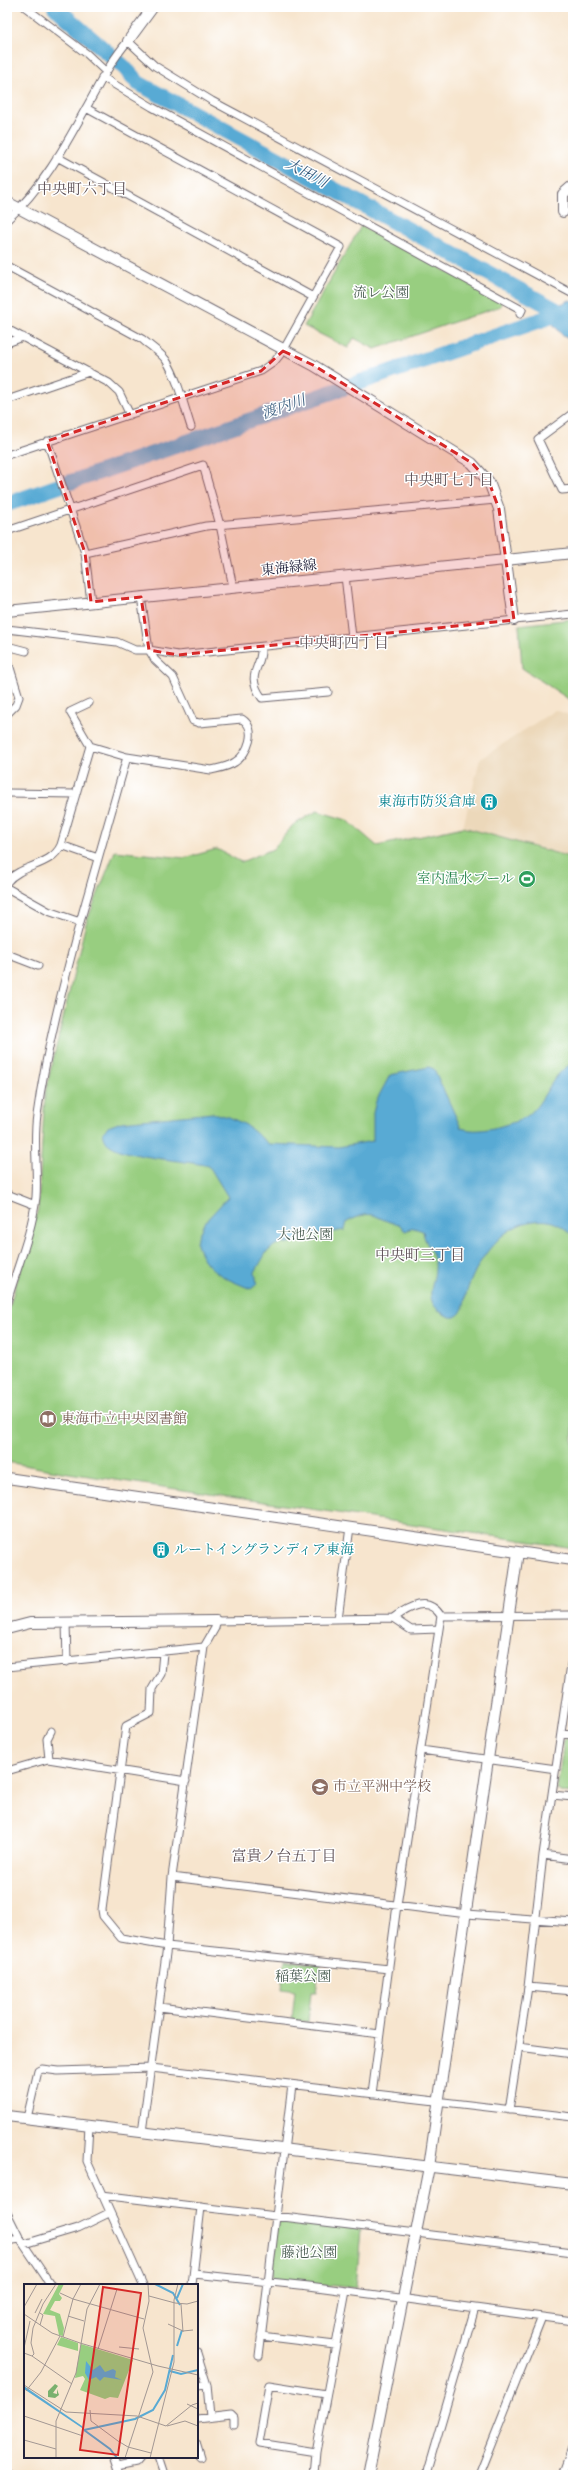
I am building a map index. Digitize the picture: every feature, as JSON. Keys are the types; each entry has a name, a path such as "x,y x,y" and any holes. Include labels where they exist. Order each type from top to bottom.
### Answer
{"street":[{"path":"26,7 87,54 104,74 152,108 522,310 520,314"},
{"path":"7,220 34,192 57,157 104,74 153,7"},
{"path":"126,44 155,66 212,101 573,294"},
{"path":"7,455 262,371 274,362 283,351 341,247 86,108"},
{"path":"57,157 313,297"},
{"path":"563,212 563,194 570,187 573,189"},
{"path":"7,202 329,375 472,463 489,482 496,500 514,620"},
{"path":"7,266 142,340 166,360 191,427"},
{"path":"7,329 109,383 119,392 130,415"},
{"path":"7,342 22,337"},
{"path":"7,400 89,372"},
{"path":"573,413 538,439 562,490 573,489"},
{"path":"47,441 85,553 91,602"},
{"path":"7,531 70,507 203,465 220,525 233,587"},
{"path":"85,553 220,525 496,500"},
{"name":"東海緑線","path":"7,610 573,553"},
{"path":"345,576 352,637"},
{"path":"89,703 70,712 90,746 127,757 211,770 224,768 236,762 243,753 250,735 246,722 242,719 199,723 193,721 173,677 155,660 149,650 141,597"},
{"path":"7,629 117,642 135,650 149,650 178,655 573,614"},
{"path":"7,646 26,651"},
{"path":"261,647 262,656 254,670 257,692 262,698 328,692"},
{"path":"7,658 19,697 16,705 7,714"},
{"path":"7,882 16,874 51,858 61,845 90,746"},
{"path":"7,1302 28,1238 35,1205 35,1137 41,1089 66,973 127,757"},
{"path":"7,792 76,794"},
{"path":"61,845 98,858"},
{"path":"7,888 48,911 80,922"},
{"path":"7,954 38,966"},
{"path":"7,1194 35,1205"},
{"path":"7,1478 573,1560"},
{"path":"338,1619 350,1528"},
{"path":"368,2475 429,2167 467,1914 518,1552"},
{"path":"372,2094 397,1905 441,1616 437,1609 430,1605 410,1605 393,1618"},
{"path":"441,1616 573,1615"},
{"path":"7,1630 30,1623 393,1618 411,1630 438,1629"},
{"path":"142,2132 167,1946 172,1877 204,1647 215,1628 216,1621"},
{"path":"66,1622 67,1662"},
{"path":"7,1667 163,1653 204,1647"},
{"path":"509,2110 528,1987 543,1855 573,1651"},
{"path":"163,1653 161,1674 152,1689 151,1713 126,1726 102,1910 103,1916 121,1938 167,1946 389,1969"},
{"path":"49,1760 47,1739 50,1731"},
{"path":"561,1734 573,1735"},
{"path":"421,1750 556,1769"},
{"path":"7,1771 49,1760 186,1781"},
{"path":"552,1795 573,1797"},
{"path":"543,1855 573,1859"},
{"path":"172,1877 467,1914 573,1922"},
{"path":"528,1987 573,1991"},
{"path":"159,2007 380,2034"},
{"path":"519,2047 573,2054"},
{"path":"27,2118 38,2071 42,2069 58,2071 151,2068 573,2118"},
{"path":"259,2356 292,2085"},
{"path":"7,2116 573,2184"},
{"path":"89,2126 87,2161 109,2213 143,2284"},
{"path":"101,2195 573,2252"},
{"path":"192,2284 201,2207"},
{"path":"7,2213 22,2241 50,2284"},
{"path":"7,2241 22,2241 78,2228 109,2213"},
{"path":"194,2274 404,2298 573,2321"},
{"path":"314,2475 316,2452 326,2394 346,2291"},
{"path":"426,2475 475,2308"},
{"path":"479,2475 542,2317"},
{"path":"261,2336 335,2345"},
{"path":"198,2356 207,2385 210,2417"},
{"path":"198,2386 207,2385"},
{"path":"316,2452 259,2443 269,2385 326,2394"},
{"path":"198,2419 231,2415 234,2418 234,2425"},
{"path":"562,2475 573,2445"},
{"path":"198,2447 201,2457"},
{"path":"114,2458 119,2475"},
{"path":"117,2467 136,2463 140,2458"},
{"path":"158,2458 164,2475"},
{"path":"7,2474 12,2475"}],"highlighted area":[{"path":"283,351 313,365 472,463 489,482 499,509 514,620 178,655 149,650 141,597 91,602 85,553 47,441 261,371"}],"shaded area":[{"path":"555,710 573,716 573,858 463,827 480,759"}],"green space":[{"name":"流レ公園","path":"361,226 501,300 501,306 375,349 354,338 348,348 304,326"},
{"path":"573,619 573,702 522,668 519,625"},
{"name":"大池公園","path":"317,811 347,820 377,846 463,827 573,858 573,1548 62,1472 7,1462 9,1358 7,1315 38,1209 45,1093 86,923 115,851 185,858 217,849 241,862 273,849 293,825"},
{"path":"573,1738 573,1793 560,1792 557,1789 564,1740"},
{"name":"稲葉公園","path":"285,1960 320,1965 316,1992 311,1992 308,2022 292,2020 295,1991 282,1989"},
{"name":"藤池公園","path":"281,2219 361,2229 356,2288 276,2280 272,2276 277,2224"}],"water":[{"path":"570,300 573,301 573,341 563,336 543,312"},
{"path":"573,1063 573,1236 558,1224 548,1221 529,1222 508,1231 490,1248 476,1269 467,1291 461,1313 455,1317 449,1317 444,1314 435,1307 432,1301 431,1289 435,1263 423,1231 414,1228 405,1231 399,1224 370,1215 357,1217 347,1222 345,1230 302,1237 294,1242 275,1245 266,1253 255,1272 257,1284 251,1289 224,1277 216,1272 204,1260 196,1241 204,1223 228,1197 209,1166 130,1153 110,1145 104,1138 103,1132 108,1127 121,1122 212,1113 229,1117 246,1125 269,1144 338,1147 373,1141 373,1113 376,1101 390,1075 429,1067 434,1069 461,1128 470,1130 484,1130 512,1123 527,1116 539,1104 558,1074"}],"waterway":[{"name":"大田川","path":"55,7 125,68 138,83 573,319"},
{"name":"渡内川","path":"7,504 561,313"}],"place":[{"name":"東海市防災倉庫","path":"489,802"},
{"name":"室内温水プール","path":"527,879"},
{"name":"東海市立中央図書館","path":"48,1419"},
{"name":"ルートイングランディア東海","path":"161,1550"},
{"name":"市立平洲中学校","path":"320,1787"}],"district":[{"name":"中央町六丁目","path":"82,190"},
{"name":"中央町七丁目","path":"449,481"},
{"name":"中央町四丁目","path":"344,644"},
{"name":"中央町三丁目","path":"420,1256"},
{"name":"富貴ノ台五丁目","path":"284,1857"}]}
